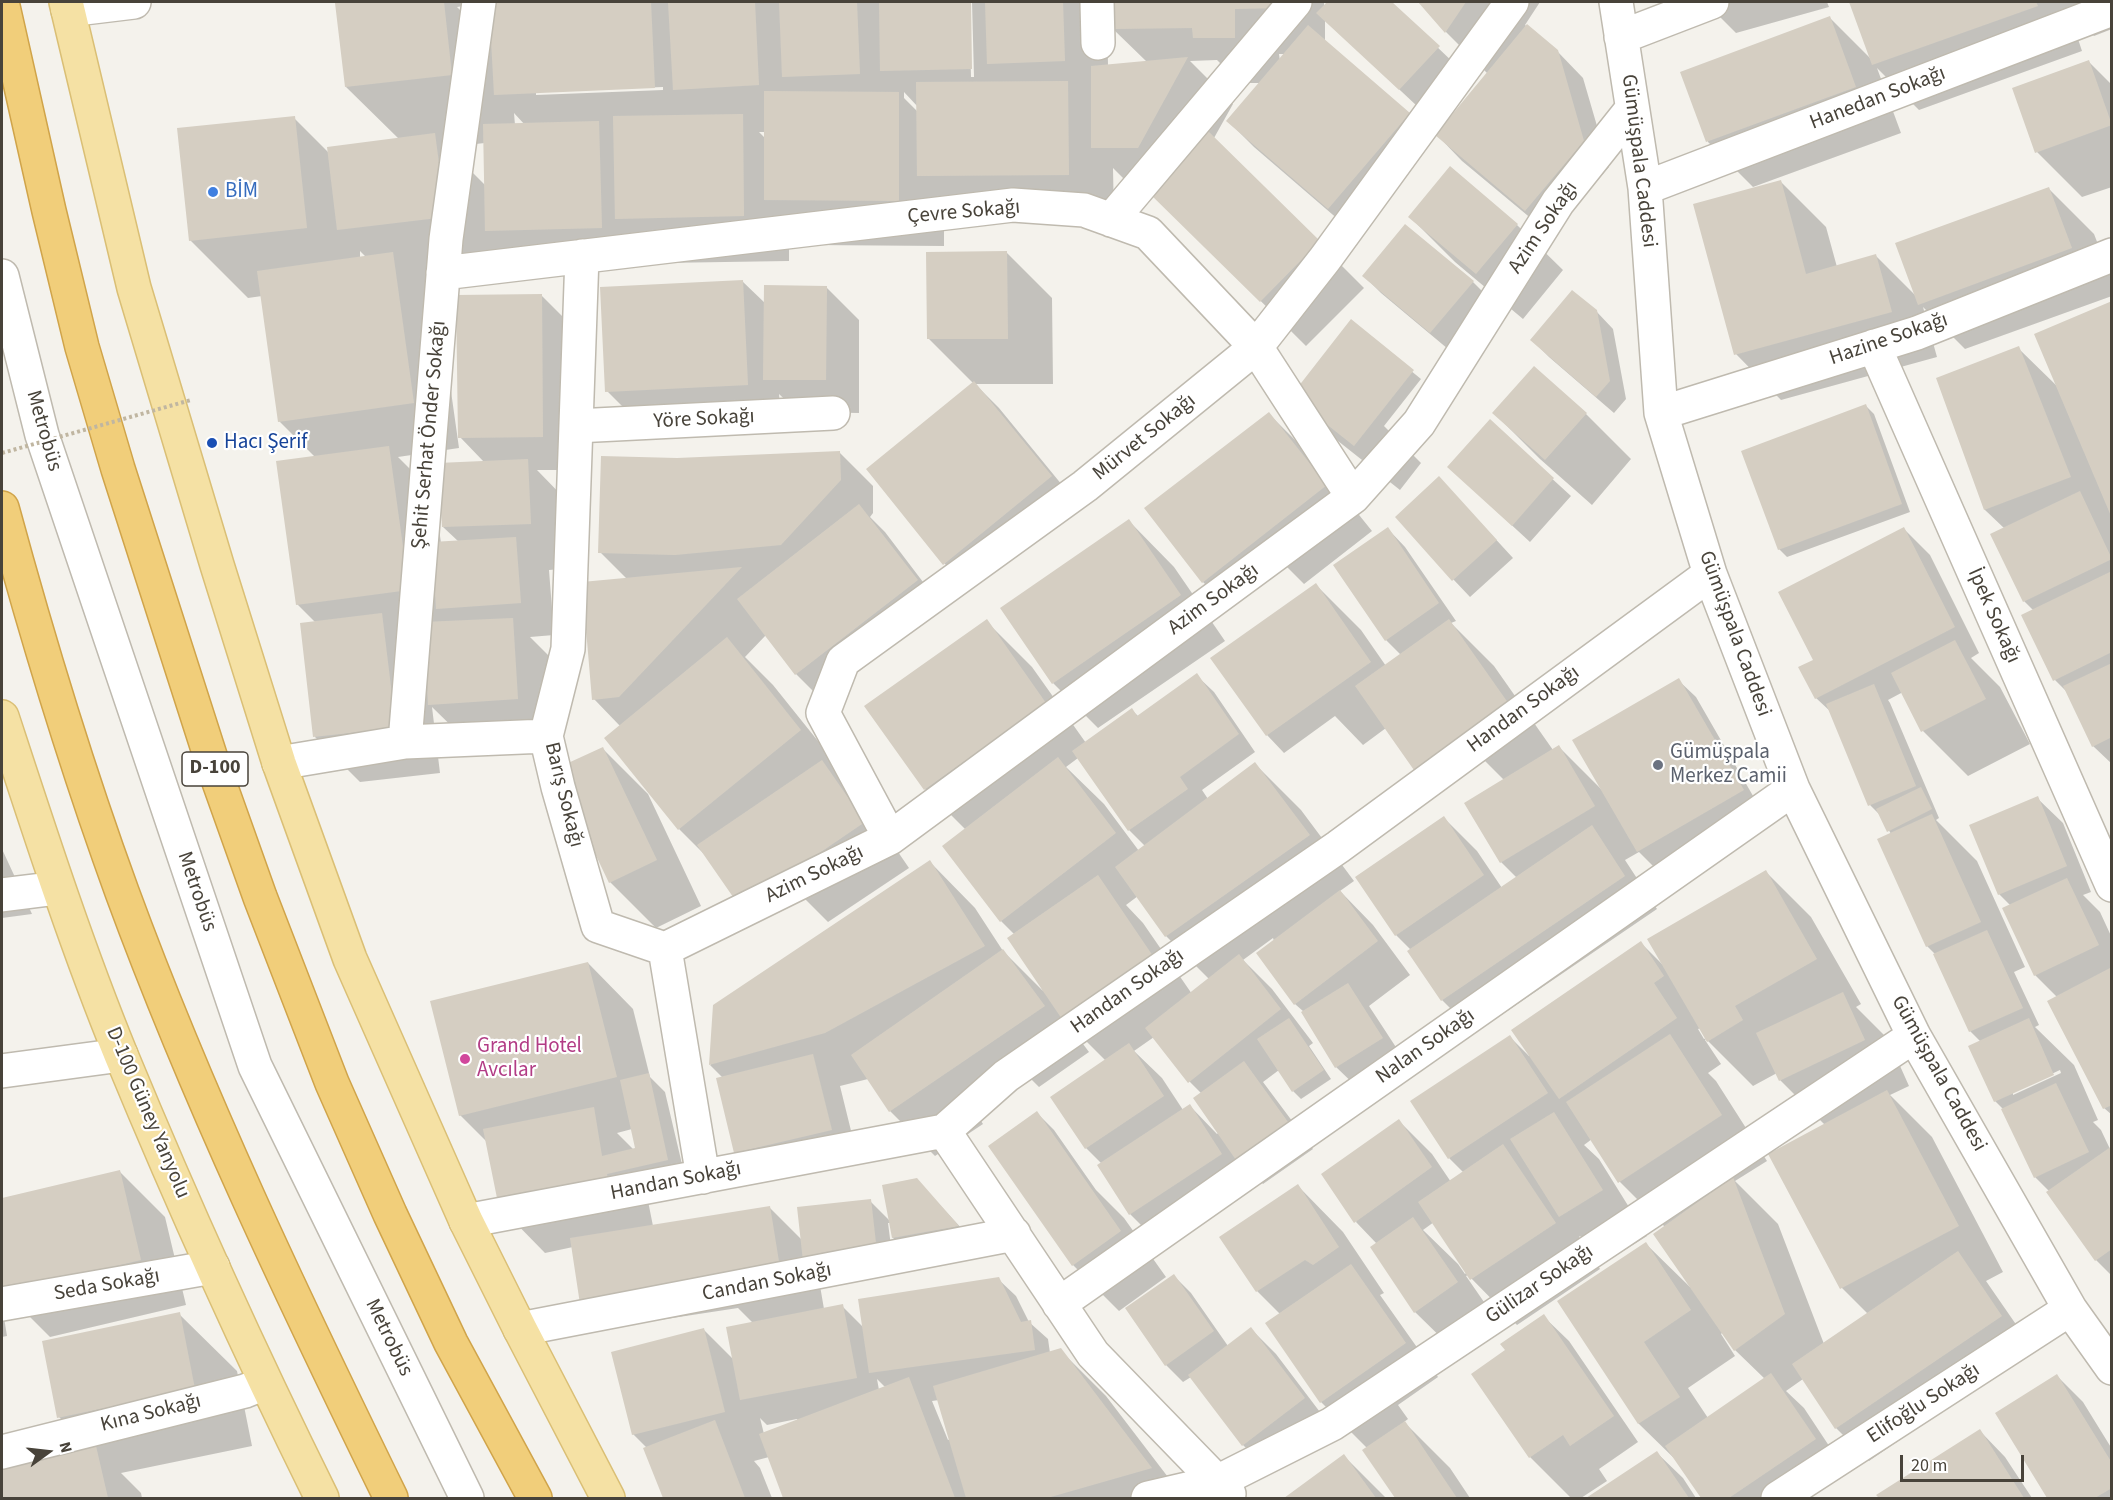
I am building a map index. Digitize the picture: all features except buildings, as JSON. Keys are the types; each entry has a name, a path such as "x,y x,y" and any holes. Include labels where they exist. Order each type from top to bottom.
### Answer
{"highway":[{"name":"D-100","path":"2,2 49,211 86,358 118,469 204,735 260,897 332,1083 390,1214 451,1343 535,1498"},
{"path":"2,508 21,579 73,748 122,891 177,1030 231,1157 307,1325 391,1498"}],"main road":[{"path":"67,6 134,288 279,763 350,959 466,1221 608,1498"},
{"name":"D-100 Güney Yanyolu","path":"2,717 58,888 121,1055 265,1383 322,1498"}],"street":[{"path":"67,6 134,2"},
{"name":"Şehit Serhat Önder Sokağı","path":"405,742 446,239 479,2"},
{"path":"1097,2 1098,43"},
{"path":"1111,220 1295,2"},
{"name":"Mürvet Sokağı","path":"890,838 823,713 843,661 1085,486 1256,348 1325,259 1512,2"},
{"name":"Gümüşpala Caddesi","path":"1616,2 1645,188 1661,412 1710,574 1793,789 1914,1036 2070,1309 2112,1368"},
{"path":"1621,37 1712,2"},
{"name":"Hanedan Sokağı","path":"1645,188 2112,9"},
{"name":"Azim Sokağı","path":"665,949 890,838 1353,497 1419,423 1558,202 1632,109"},
{"name":"Çevre Sokağı","path":"443,273 1013,206 1084,210 1148,233 1256,348 1353,497"},
{"name":"Hazine Sokağı","path":"1661,412 1917,333 2112,255"},
{"name":"Barış Sokağı","path":"582,256 568,649 546,736 558,787 598,926 665,949"},
{"name":"Metrobüs","path":"2,276 42,435 255,1066 463,1493"},
{"name":"İpek Sokağı","path":"1874,346 2112,885"},
{"name":"Yöre Sokağı","path":"576,426 833,413"},
{"name":"Handan Sokağı","path":"466,1221 945,1131 1006,1076 1338,847 1710,574"},
{"path":"279,763 405,742 546,736"},
{"name":"Nalan Sokağı","path":"1059,1304 1793,789"},
{"path":"2,895 58,888"},
{"path":"665,949 703,1177"},
{"name":"Gülizar Sokağı","path":"1148,1498 1225,1490 1332,1424 1914,1036"},
{"path":"2,1071 121,1055"},
{"path":"945,1131 1093,1354 1225,1490"},
{"name":"Candan Sokağı","path":"520,1329 1014,1234"},
{"name":"Seda Sokağı","path":"2,1304 213,1267"},
{"name":"Elifoğlu Sokağı","path":"1778,1498 2070,1309"},
{"name":"Kına Sokağı","path":"2,1452 245,1391 265,1383"}],"path":[{"path":"2,453 191,400"}],"place":[{"name":"BİM","path":"213,192"},
{"name":"Hacı Şerif","path":"212,443"},
{"name":"Gümüşpala Merkez Camii","path":"1658,765"},
{"name":"Grand Hotel Avcılar","path":"465,1059"}]}
